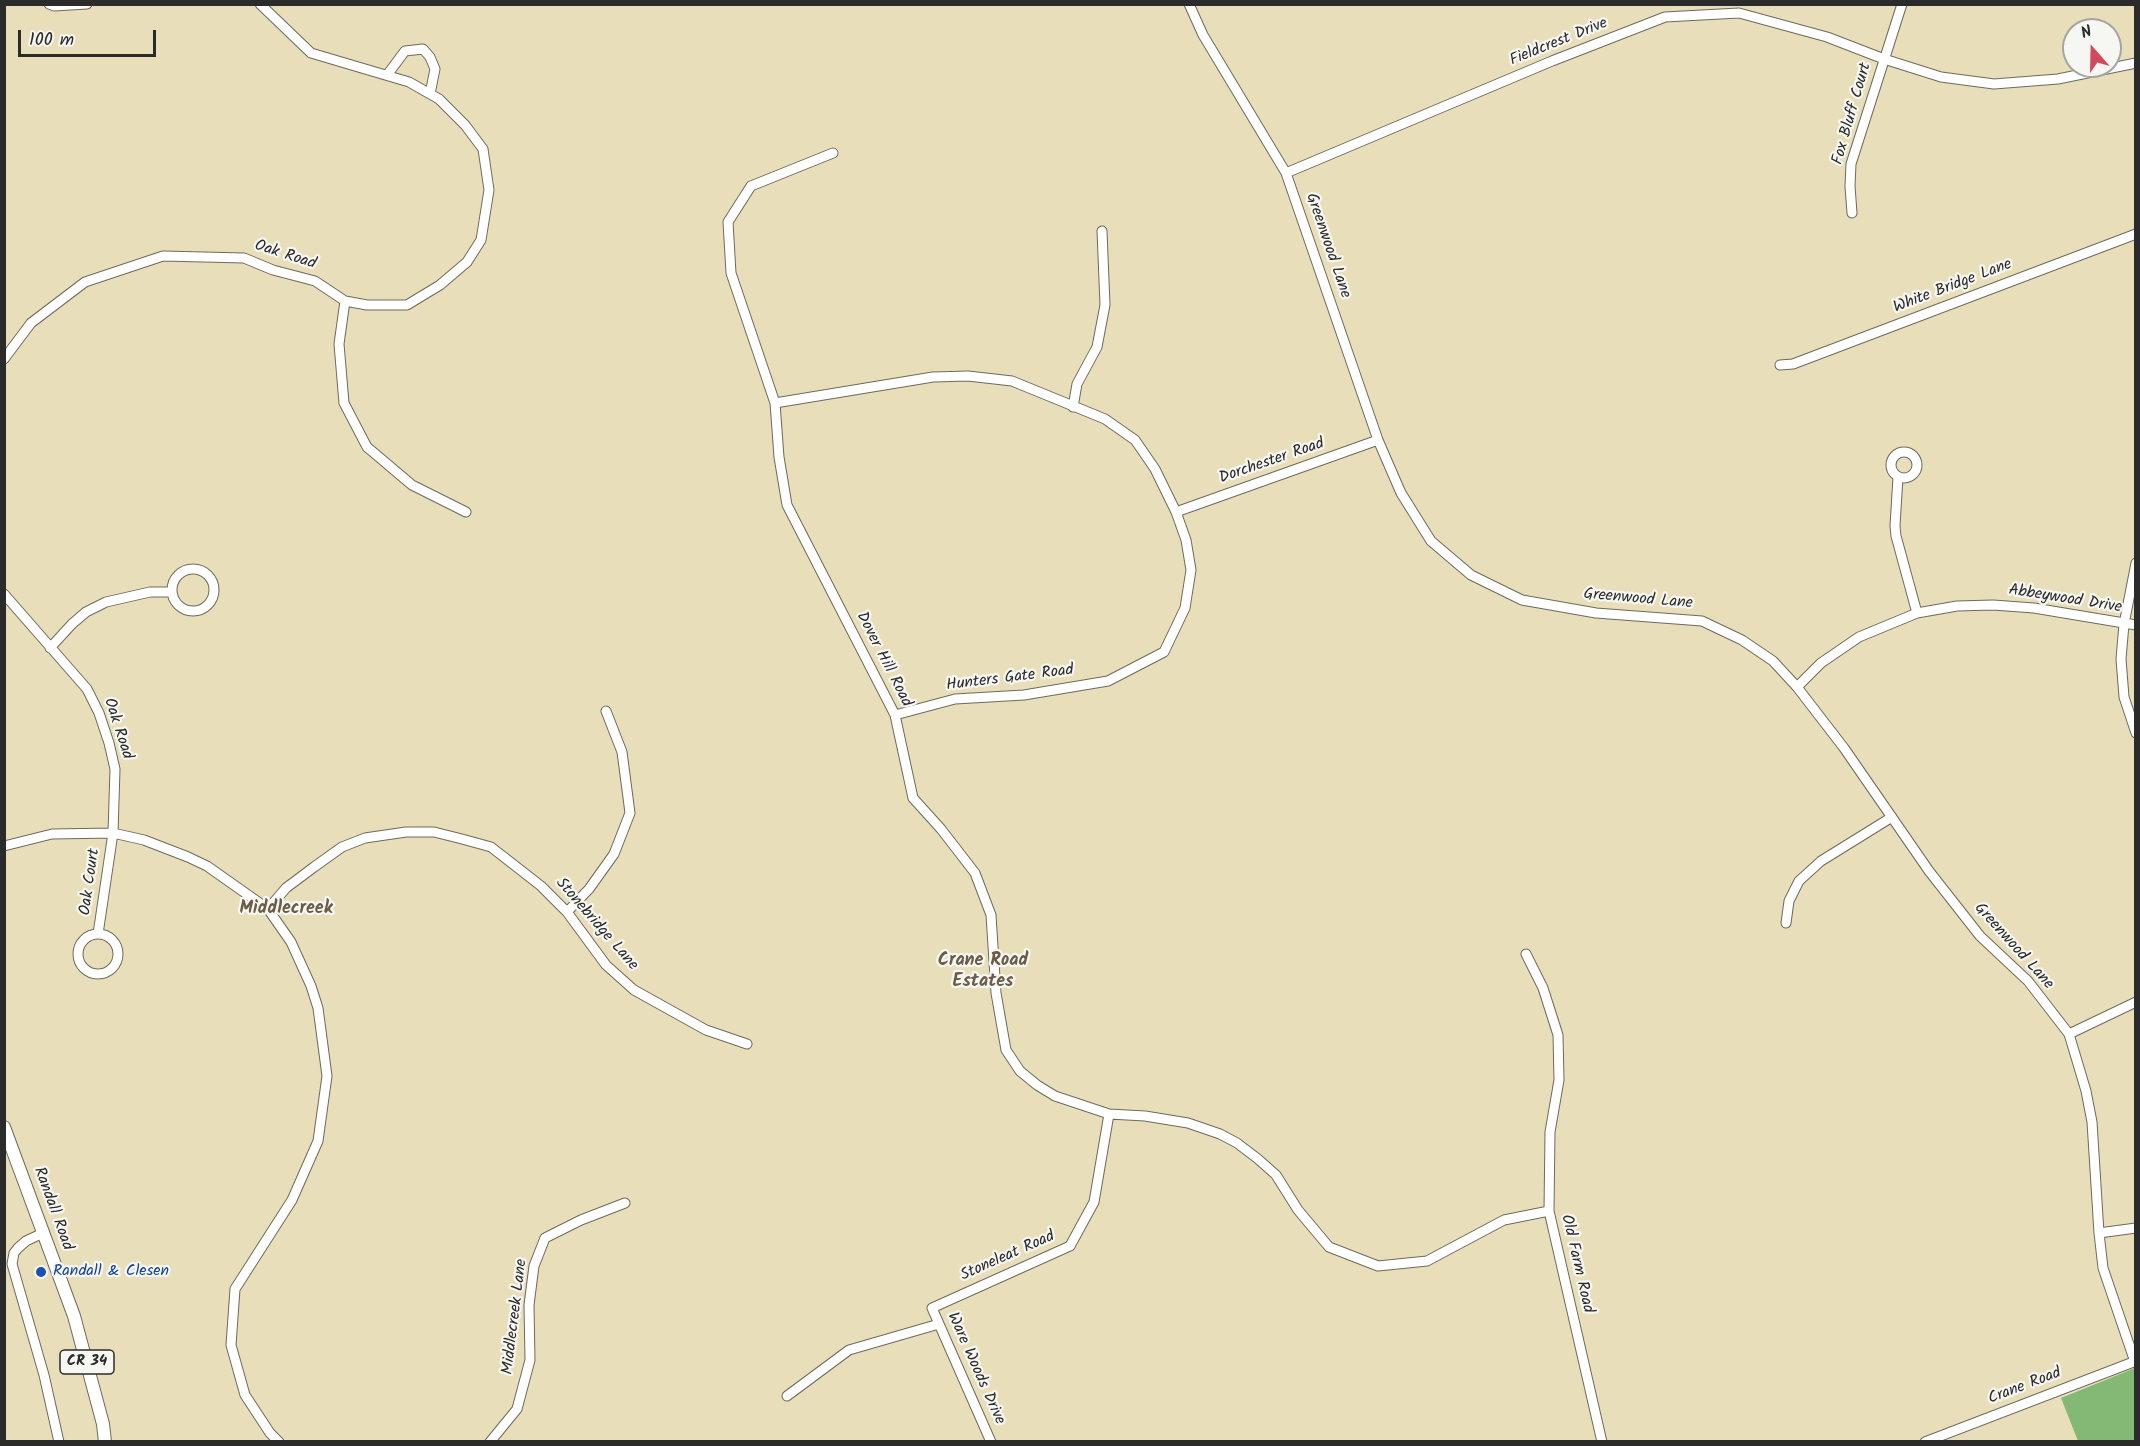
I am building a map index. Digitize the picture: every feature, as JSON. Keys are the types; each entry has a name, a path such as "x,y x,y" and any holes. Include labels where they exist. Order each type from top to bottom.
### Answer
{"main road":[{"name":"Randall Road","path":"4,1127 74,1316 103,1424 105,1442"}],"street":[{"path":"49,4 54,6 87,4"},
{"name":"Oak Road","path":"4,359 31,323 84,282 163,256 244,258 273,270 315,281 345,302 367,305 407,305 441,285 467,262 481,240 489,190 483,149 465,125 439,99 409,81 311,53 260,4"},
{"name":"Greenwood Lane","path":"1189,4 1203,35 1286,173 1378,440 1401,493 1431,541 1471,575 1522,600 1596,613 1702,621 1742,640 1773,661 1797,687 1844,748 1929,871 1980,936 2028,981 2069,1034 2086,1091 2092,1122 2103,1268 2135,1362"},
{"name":"Fox Bluff Court","path":"1852,213 1851,164 1902,4"},
{"name":"Fieldcrest Drive","path":"1286,173 1552,61 1665,17 1739,13 1827,37 1884,59 1941,76 1995,84 2058,79 2136,63"},
{"path":"387,75 405,51 423,49 430,57 435,69 430,94"},
{"name":"Dover Hill Road","path":"833,153 751,186 728,222 731,273 775,403 779,457 787,505 896,715 913,798 975,873 991,915 996,993 1006,1050 1020,1071 1055,1096 1108,1114 1145,1116 1188,1123 1220,1134 1237,1143 1276,1175 1298,1210 1329,1247 1378,1266 1428,1261 1504,1220 1549,1210"},
{"path":"1072,407 1077,384 1097,347 1105,305 1102,231"},
{"name":"White Bridge Lane","path":"1780,365 1793,364 2136,234"},
{"path":"345,302 339,344 344,404 367,447 412,485 466,512"},
{"name":"Hunters Gate Road","path":"775,403 933,377 968,376 1012,381 1105,419 1135,440 1155,469 1176,512 1186,540 1191,570 1185,608 1164,652 1108,681 1024,695 955,699 896,715"},
{"name":"Dorchester Road","path":"1176,512 1378,440"},
{"path":"1898,477 1896,536 1917,613"},
{"path":"2136,563 2124,624 2121,659 2124,697 2136,733"},
{"path":"190,569 209,577 214,590 209,603 198,610 184,609 174,599 172,592 172,586 178,576 190,569"},
{"path":"50,648 86,612 106,602 150,592 172,592"},
{"name":"Oak Road","path":"4,594 87,689 102,723 115,769 113,833"},
{"name":"Abbeywood Drive","path":"1797,687 1821,663 1859,638 1917,613 1956,606 1993,604 2034,608 2136,625"},
{"path":"567,912 589,889 614,854 630,813 622,752 606,711"},
{"path":"1786,923 1789,901 1799,881 1821,861 1892,817"},
{"name":"Stonebridge Lane","path":"268,909 286,888 342,847 365,838 406,832 434,832 491,847 541,886 567,912 606,965 634,990 706,1030 747,1044"},
{"path":"4,846 52,834 113,833 144,840 207,866 268,909 291,942 311,987 320,1018 327,1076 318,1141 292,1200 235,1290 231,1345 245,1395 270,1433 279,1442"},
{"name":"Oak Court","path":"99,934 113,833"},
{"name":"Oak Court","path":"99,934 111,939 118,950 118,957 112,969 93,974 82,967 77,955 81,942 92,935 99,934"},
{"name":"Old Farm Road","path":"1526,954 1543,988 1558,1035 1559,1080 1550,1132 1549,1210 1602,1442"},
{"path":"2069,1034 2136,1002"},
{"name":"Stoneleat Road","path":"932,1309 933,1306 1070,1246 1094,1202 1108,1114"},
{"name":"Middlecreek Lane","path":"490,1442 517,1409 530,1360 529,1305 534,1266 545,1238 581,1220 625,1203"},
{"path":"2099,1233 2136,1228"},
{"path":"43,1233 26,1241 18,1248 14,1253 12,1264 44,1375 59,1442"},
{"name":"Ware Woods Drive","path":"932,1309 991,1442"},
{"path":"787,1396 849,1350 939,1324"},
{"name":"Crane Road","path":"1925,1442 2135,1362"}],"green space":[{"path":"2135,1368 2135,1441 2078,1441 2061,1398"}],"place":[{"name":"Randall & Clesen","path":"41,1272"}],"district":[{"name":"Middlecreek","path":"286,910"},
{"name":"Crane Road Estates","path":"983,972"}]}
